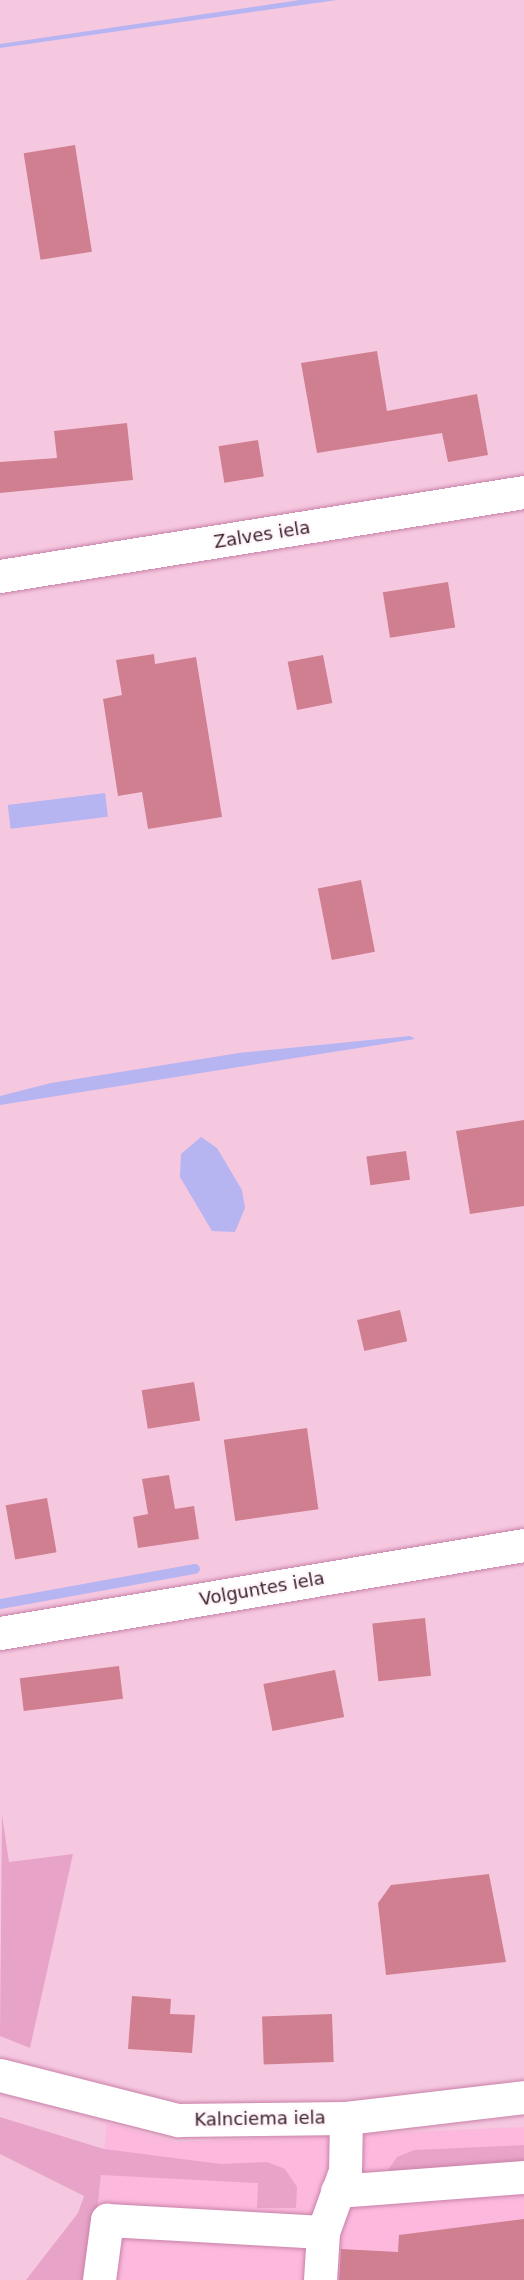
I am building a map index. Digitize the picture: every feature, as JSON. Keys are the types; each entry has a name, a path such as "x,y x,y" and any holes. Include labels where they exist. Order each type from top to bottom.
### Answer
{"street":[{"name":"Zalves iela","path":"0,576 524,492"},
{"name":"Volguntes iela","path":"0,1633 524,1545"},
{"name":"Kalnciema iela","path":"0,2074 178,2120 346,2118 524,2097"},
{"path":"320,2280 323,2232 345,2171 346,2118"},
{"path":"337,2191 524,2177"},
{"path":"99,2280 107,2220 323,2232"}],"shaded area":[{"path":"2,1815 9,1862 73,1854 30,2048 0,2036"},
{"path":"0,2117 104,2149 221,2164 267,2162 285,2169 297,2187 296,2208 257,2208 258,2183 101,2175 90,2280 26,2280 78,2213 84,2196 0,2154"},
{"path":"107,2123 176,2142 524,2127 524,2280 90,2280"},
{"path":"524,2145 524,2177 386,2173 397,2157 414,2150"}],"water":[{"path":"300,0 337,0 0,48 0,44"},
{"path":"105,793 108,817 11,829 8,805"},
{"path":"410,1036 415,1039 0,1105 0,1096 51,1083 239,1053"},
{"path":"201,1137 217,1148 242,1190 245,1208 235,1232 212,1231 180,1177 181,1154"}],"building":[{"path":"75,145 92,252 41,260 24,153"},
{"path":"377,351 387,411 477,394 488,455 448,462 442,433 317,453 301,363"},
{"path":"127,423 133,480 0,493 0,462 57,458 54,431"},
{"path":"258,440 264,477 224,483 218,446"},
{"path":"448,582 455,627 390,638 383,592"},
{"path":"154,654 155,664 196,657 222,817 148,829 142,792 118,796 103,699 122,695 116,660"},
{"path":"323,655 332,703 297,710 288,662"},
{"path":"361,880 375,952 332,960 318,888"},
{"path":"524,1120 524,1206 470,1214 456,1131"},
{"path":"406,1151 410,1180 370,1185 366,1157"},
{"path":"400,1310 407,1341 364,1351 357,1320"},
{"path":"194,1382 200,1421 148,1429 142,1390"},
{"path":"307,1428 318,1509 235,1521 224,1440"},
{"path":"169,1475 175,1509 194,1506 199,1539 138,1548 133,1517 148,1514 142,1479"},
{"path":"47,1498 57,1552 15,1559 6,1505"},
{"path":"425,1618 431,1676 378,1681 372,1624"},
{"path":"119,1666 123,1699 24,1711 20,1678"},
{"path":"335,1670 344,1717 273,1731 263,1684"},
{"path":"489,1874 506,1962 386,1975 378,1903 391,1885"},
{"path":"132,1996 171,1999 170,2014 195,2015 192,2053 128,2049"},
{"path":"332,2014 334,2062 264,2064 262,2016"},
{"path":"524,2219 524,2280 339,2280 341,2249 398,2252 399,2235"}],"waterway":[{"path":"0,1604 195,1569"}]}
